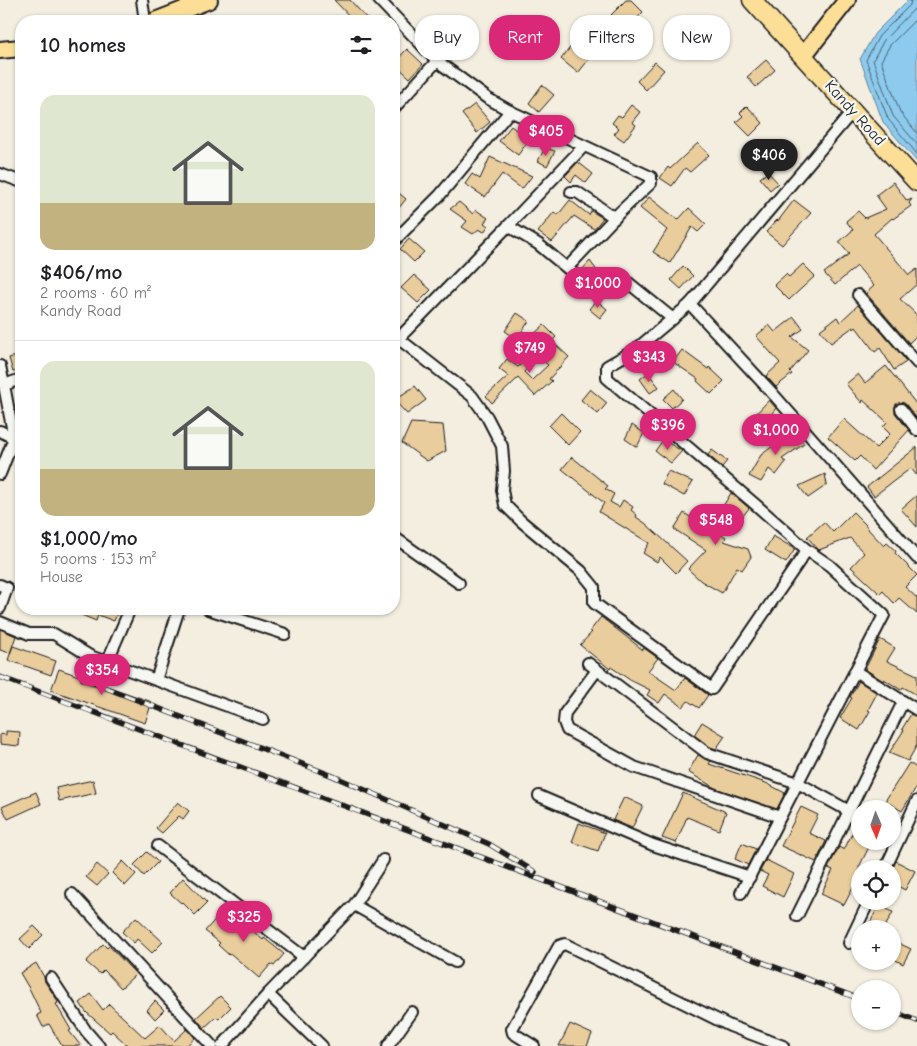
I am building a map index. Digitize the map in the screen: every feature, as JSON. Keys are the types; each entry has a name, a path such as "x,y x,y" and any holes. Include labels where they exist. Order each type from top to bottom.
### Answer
{"highway":[{"name":"Kandy Road","path":"752,0 917,182"}],"main road":[{"path":"170,15 209,0"},
{"path":"802,56 847,0"},
{"path":"0,50 15,49"}],"street":[{"path":"142,0 144,15"},
{"path":"379,0 393,15"},
{"path":"400,22 437,61 487,98 510,111 651,178 651,183 568,267"},
{"path":"400,101 437,61"},
{"path":"400,235 440,194 510,111"},
{"path":"742,892 884,615 829,565 807,550 756,504 607,378 607,366 635,350 690,304 853,111"},
{"path":"400,333 508,226 584,146"},
{"path":"0,174 15,180"},
{"path":"571,192 577,192 615,218"},
{"path":"508,226 538,244 590,287 597,289 625,280 673,319"},
{"path":"858,295 917,363"},
{"path":"690,304 774,395 917,558"},
{"path":"400,340 472,396 487,417 502,446 504,471 502,490 506,506 521,521 581,571 594,587 594,603 712,689 807,550"},
{"path":"0,366 14,438 0,474"},
{"path":"4,385 15,381"},
{"path":"901,409 917,430"},
{"path":"0,432 14,438"},
{"path":"400,541 459,583"},
{"path":"0,585 7,588 0,608"},
{"path":"107,662 127,615"},
{"path":"156,680 177,615"},
{"path":"226,615 285,634"},
{"path":"0,622 29,634 54,634 90,656 263,719"},
{"path":"780,816 634,767 566,730 564,722 565,713 593,666 707,753 798,783 849,811"},
{"path":"854,671 917,710"},
{"path":"797,916 903,702"},
{"path":"539,796 654,845 750,877"},
{"path":"901,828 917,801"},
{"path":"158,846 304,957"},
{"path":"222,1046 268,994 354,905 383,860"},
{"path":"72,894 212,1046"},
{"path":"354,905 455,962"},
{"path":"849,943 865,910"},
{"path":"534,1046 513,1033 512,1029 559,946 565,944 730,1026 783,1046"},
{"path":"51,978 86,1031 99,1046"},
{"path":"268,994 322,1046"},
{"path":"388,1046 412,1012"}],"water":[{"path":"908,0 917,0 917,162 883,122 860,59 875,33"}],"building":[{"path":"334,0 350,0 364,15 348,15"},
{"path":"626,0 631,0 643,12 640,15 611,15"},
{"path":"570,48 570,60 588,60 578,73 561,59"},
{"path":"407,49 415,56 415,60 419,60 423,64 410,78 400,69 400,57"},
{"path":"766,60 775,70 756,87 747,77"},
{"path":"655,62 664,70 646,90 637,81"},
{"path":"542,85 554,95 539,112 529,103"},
{"path":"475,104 490,122 477,133 462,114"},
{"path":"631,105 640,112 632,122 636,125 624,141 614,134 619,128 612,123 618,115 622,117"},
{"path":"747,106 763,123 750,136 736,122 743,116 740,113"},
{"path":"511,126 529,140 518,155 499,141"},
{"path":"698,143 709,155 690,172 685,168 672,186 660,178 668,167 670,169"},
{"path":"545,148 555,151 547,166 538,161"},
{"path":"490,157 532,176 522,189 502,174 485,197 465,184 472,174 480,179"},
{"path":"578,162 593,174 586,183 576,175 571,182 565,176"},
{"path":"768,172 778,183 770,190 760,178"},
{"path":"893,182 907,201 912,199 909,203 911,206 892,218 874,234 909,275 917,269 917,284 900,299 917,315 917,335 909,343 866,293 874,286 857,266 835,285 824,273 849,254 839,242 853,230 846,221 858,211 865,218 886,209 876,195"},
{"path":"400,194 406,199 400,206"},
{"path":"649,197 678,220 689,208 706,224 698,232 692,227 670,263 653,252 667,230 640,208"},
{"path":"570,200 589,215 591,211 603,218 594,229 574,216 552,242 538,232 554,212 558,215"},
{"path":"794,200 811,213 782,245 766,232 778,221"},
{"path":"459,202 473,214 476,210 488,218 484,223 488,226 484,232 479,229 473,234 462,227 467,221 450,209"},
{"path":"409,239 424,252 414,262 400,249"},
{"path":"590,261 598,272 592,279 581,271"},
{"path":"803,264 815,276 789,300 774,285 786,274 789,277"},
{"path":"683,266 693,276 681,289 671,280"},
{"path":"414,275 431,290 418,303 401,288"},
{"path":"596,300 607,309 600,318 589,309"},
{"path":"858,305 906,362 894,370 880,348 875,352 856,327 854,329 853,327 831,343 820,330 837,317 840,322"},
{"path":"517,313 529,321 517,339 505,331"},
{"path":"794,317 803,329 792,337 808,350 790,372 792,374 776,387 766,376 780,363 756,336 769,325 775,332"},
{"path":"544,325 556,337 547,346 534,334"},
{"path":"556,345 569,357 549,379 552,381 535,396 518,378 492,403 486,396 508,376 499,369 507,359 518,367 526,359 531,364 524,372 532,380 548,365 543,361"},
{"path":"647,349 659,361 653,368 640,356"},
{"path":"682,350 708,369 709,367 724,381 711,394 697,381 698,379 673,362"},
{"path":"15,356 15,372 13,372 9,358"},
{"path":"886,366 917,405 917,419 904,403 896,404 895,413 909,430 873,470 860,456 855,461 828,437 844,419 876,448 890,434 883,427 887,422 863,400 862,403 846,384 858,374 865,383"},
{"path":"648,373 659,387 650,393 640,379"},
{"path":"415,386 426,400 407,414 400,406 400,396"},
{"path":"590,389 607,403 598,414 581,400"},
{"path":"674,389 682,399 672,408 663,399"},
{"path":"769,400 776,408 759,431 749,421"},
{"path":"561,413 580,432 568,445 549,426"},
{"path":"411,423 443,425 446,451 427,461 402,443"},
{"path":"632,425 644,433 637,447 625,439"},
{"path":"794,430 804,444 782,459 786,462 776,475 769,469 761,482 749,476 761,455"},
{"path":"663,440 682,451 671,463 655,451"},
{"path":"917,447 917,476 911,468 874,496 867,487"},
{"path":"712,450 727,461 722,467 708,455"},
{"path":"572,457 608,486 605,489 614,494 610,502 619,507 623,500 633,507 631,510 637,515 636,517 687,561 676,573 660,557 657,562 643,553 649,543 599,512 604,503 562,469"},
{"path":"668,471 693,482 684,496 662,484"},
{"path":"825,474 827,485 808,498 799,486"},
{"path":"731,493 749,508 743,516 737,512 722,535 726,537 724,541 748,549 751,557 742,570 737,567 722,593 701,581 688,569 706,550 674,529 684,513 709,529"},
{"path":"917,495 917,527 901,509"},
{"path":"853,512 884,546 887,543 917,575 905,587 917,598 917,614 899,598 894,603 883,591 880,594 851,567 864,553 850,538 819,550 807,537 824,522 833,532"},
{"path":"773,536 795,549 786,563 765,550"},
{"path":"82,615 98,615 96,621"},
{"path":"98,615 116,615 114,621"},
{"path":"601,617 643,650 644,648 658,658 648,671 676,690 685,678 708,695 699,708 688,701 683,707 665,694 659,703 647,695 650,690 630,680 611,667 610,669 580,645 592,632 590,631"},
{"path":"0,629 16,636 10,653 0,650"},
{"path":"880,639 895,648 887,661 917,675 917,695 903,687 901,690 884,679 883,681 865,669"},
{"path":"13,646 56,661 51,675 8,660"},
{"path":"59,669 152,702 145,723 51,690"},
{"path":"859,681 877,693 868,710 870,711 859,730 840,718 852,698 850,697"},
{"path":"911,714 917,717 917,745 908,761 889,753 904,730 902,729"},
{"path":"702,722 725,736 716,749 710,747 694,735"},
{"path":"6,731 20,732 19,746 0,744 0,734 6,735"},
{"path":"698,755 711,761 709,764 766,783 785,793 777,809 715,788 688,772"},
{"path":"909,763 917,768 917,786 902,811 901,800 886,800"},
{"path":"93,780 96,793 59,801 56,788"},
{"path":"36,792 41,804 8,819 2,807"},
{"path":"683,793 726,812 719,830 687,817 676,843 662,838"},
{"path":"624,797 643,806 632,828 613,820"},
{"path":"178,802 189,811 183,819 179,816 162,833 156,828"},
{"path":"801,807 818,815 809,833 826,841 816,862 781,846"},
{"path":"579,823 605,833 598,851 572,842"},
{"path":"851,835 851,850 868,850 862,860 851,860 851,892 844,905 821,894 833,870 828,868 839,847 844,850"},
{"path":"742,843 756,849 748,865 735,859"},
{"path":"147,852 158,862 144,876 134,865"},
{"path":"766,860 794,874 783,897 762,886 768,875 760,871"},
{"path":"123,861 136,874 125,886 112,873"},
{"path":"97,864 108,874 97,886 86,877"},
{"path":"901,864 915,871 905,890 901,888"},
{"path":"183,878 207,903 195,915 170,893"},
{"path":"226,907 263,940 264,938 284,954 274,966 271,964 259,978 231,954 229,955 218,945 220,943 205,931"},
{"path":"876,910 889,910 893,912 889,920 872,920"},
{"path":"136,917 163,942 152,953 137,939 134,943 122,932"},
{"path":"34,926 43,935 29,949 20,939"},
{"path":"103,944 107,948 109,946 136,974 121,988 104,970 100,974 86,962"},
{"path":"901,944 911,949 903,964 901,963"},
{"path":"36,963 45,982 56,998 58,1003 56,1004 71,1030 69,1031 81,1046 62,1046 49,1024 43,1027 37,1015 41,1013 20,973"},
{"path":"91,994 103,1010 109,1004 145,1038 160,1025 174,1041 187,1029 195,1038 186,1046 128,1046 112,1031 110,1033 86,1012 80,1003"},
{"path":"220,996 231,1007 219,1019 216,1017 204,1028 196,1018"},
{"path":"155,1001 164,1010 155,1019 147,1010"},
{"path":"570,1024 592,1034 587,1046 559,1046"}],"railway":[{"path":"0,677 851,996"},
{"path":"83,679 333,776 489,844 535,872"},
{"path":"901,1015 917,1021"}]}
